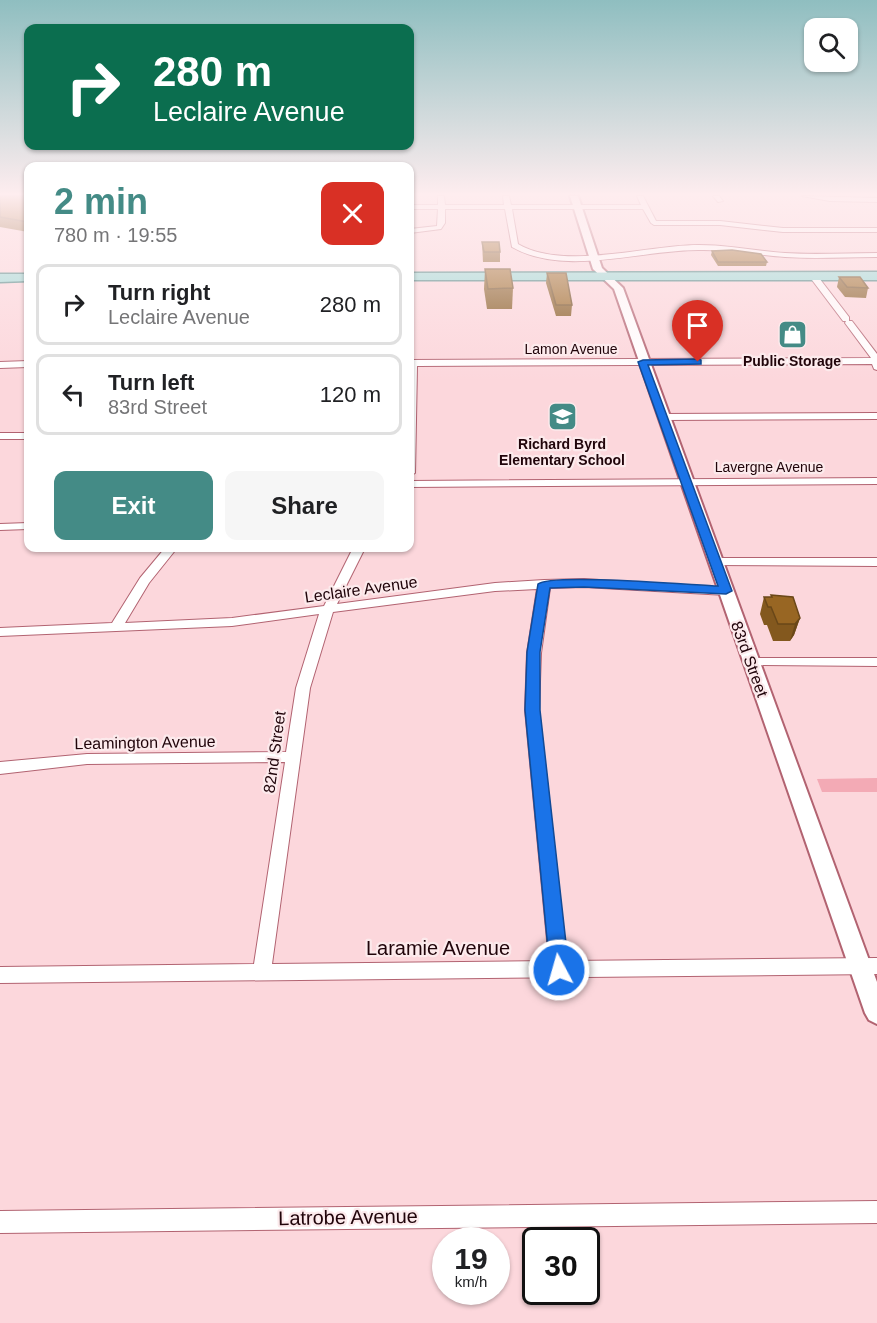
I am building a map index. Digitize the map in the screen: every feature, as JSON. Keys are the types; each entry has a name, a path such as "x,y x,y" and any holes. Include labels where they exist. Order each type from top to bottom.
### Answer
{"main road":[{"path":"414,277 877,276"},
{"path":"0,278 24,278"}],"street":[{"name":"83rd Street","path":"594,258 599,272 618,288 752,662 869,966 877,1013"},
{"path":"813,276 876,363"},
{"name":"Lamon Avenue","path":"414,363 876,363"},
{"path":"0,364 24,364"},
{"path":"663,417 877,416"},
{"path":"0,436 24,435"},
{"name":"Lavergne Avenue","path":"414,484 877,481"},
{"path":"0,527 24,526"},
{"path":"115,628 144,581 168,552"},
{"name":"82nd Street","path":"262,972 291,757 310,657 327,610 357,552"},
{"path":"716,562 877,562"},
{"name":"Leclaire Avenue","path":"0,632 232,622 495,587 544,584 584,583 726,591"},
{"path":"544,584 534,652 532,710 559,970"},
{"path":"752,662 877,662"},
{"name":"Leamington Avenue","path":"0,768 87,759 291,757"},
{"name":"Laramie Avenue","path":"0,975 869,966"},
{"name":"Latrobe Avenue","path":"0,1222 877,1212"}],"shaded area":[{"path":"877,778 877,792 822,792 817,779"}],"building":[{"path":"716,258 764,258 767,262 718,262"},
{"path":"485,269 510,269 513,288 488,289"},
{"path":"547,273 566,273 572,305 556,305"},
{"path":"839,277 860,277 868,288 847,287"},
{"path":"771,595 793,597 800,618 795,624 778,624 764,597 772,597"}],"place":[{"name":"Public Storage","path":"792,334"},
{"name":"Richard Byrd Elementary School","path":"562,417"}],"route":[{"path":"559,970 532,710 534,652 544,584 584,583 726,591 643,362 698,362"}]}
